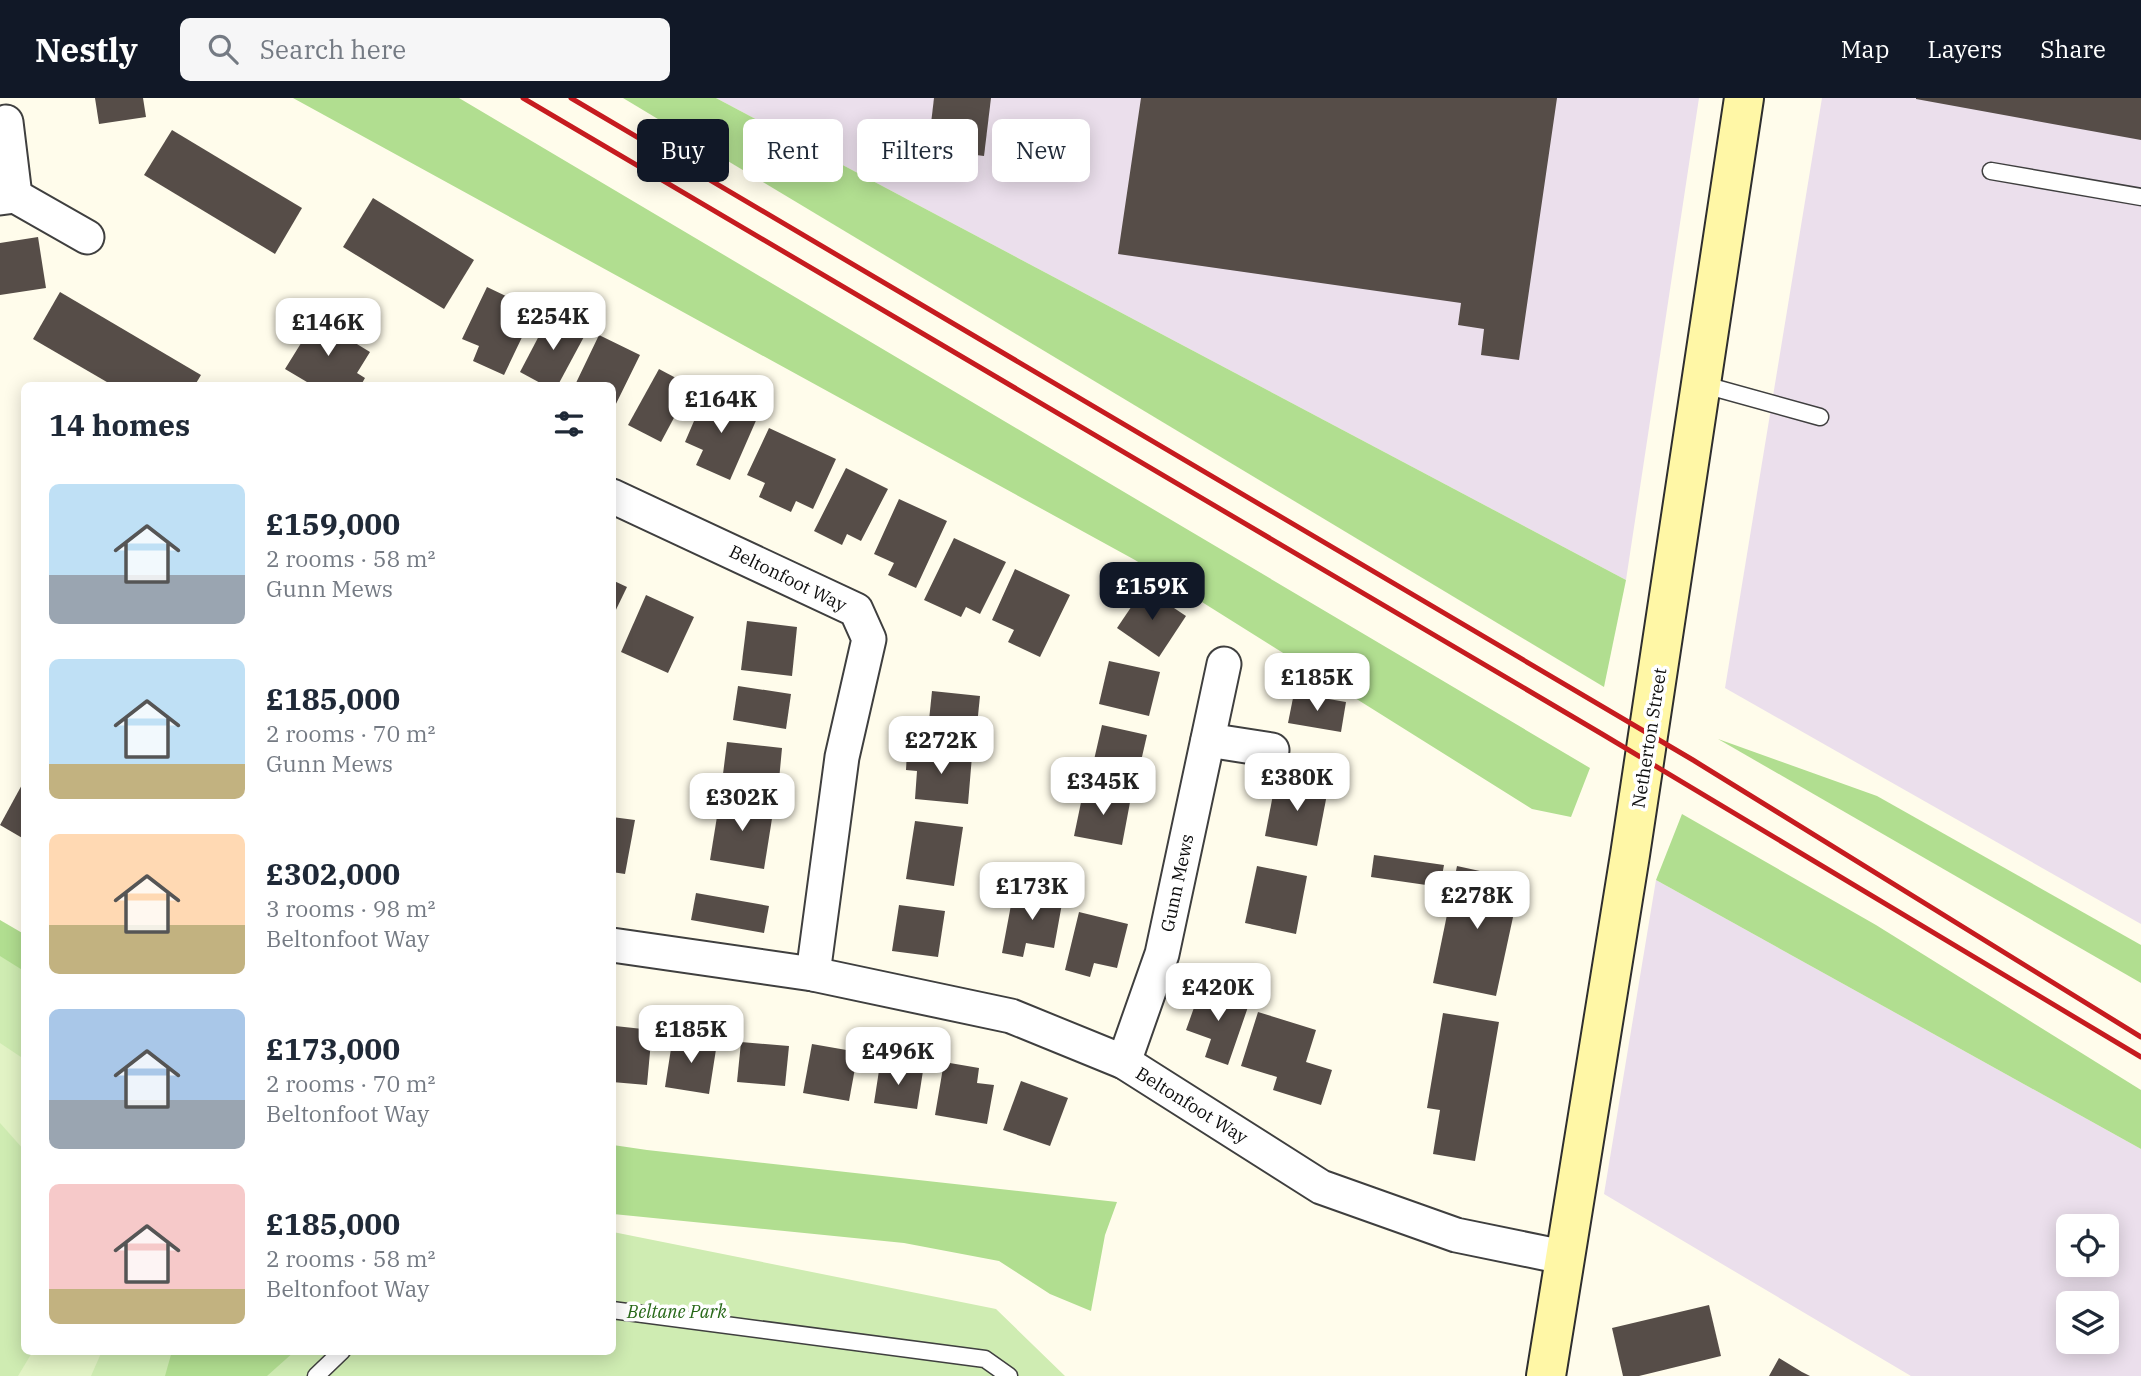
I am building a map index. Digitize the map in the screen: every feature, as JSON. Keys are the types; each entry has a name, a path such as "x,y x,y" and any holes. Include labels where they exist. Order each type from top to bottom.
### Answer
{"street":[{"name":"Netherton Street","path":"1546,1376 1563,1257 1630,855 1744,98"},
{"path":"6,122 7,197 87,237"},
{"name":"Beltonfoot Way","path":"616,498 856,610 869,639 842,757 813,974"},
{"name":"Gunn Mews","path":"1124,1062 1162,954 1224,664"},
{"path":"1208,740 1272,750"},
{"name":"Beltonfoot Way","path":"616,946 813,974 1011,1016 1124,1062 1321,1187 1456,1235 1563,1257"}],"lane":[{"path":"1991,171 2141,197"},
{"path":"1701,384 1820,417"},
{"path":"616,1311 985,1359 1009,1376"},
{"path":"316,1376 338,1355"}],"shaded area":[{"path":"716,98 1699,98 1626,580 875,182 978,182 978,119 857,119 857,173 843,165 843,119 756,119"},
{"path":"1822,98 2141,98 2141,924 1725,688"},
{"path":"1656,880 2141,1149 2141,1376 1911,1376 1604,1194"}],"green space":[{"path":"293,98 459,98 1590,768 1571,817 1532,809 1135,560"},
{"path":"623,98 716,98 756,119 743,119 743,170 729,162 729,119 658,119"},
{"path":"843,165 857,173 857,182 875,182 1626,580 1604,687 763,182 843,182"},
{"path":"1718,739 1877,796 2141,945 2141,983"},
{"path":"1682,814 1876,925 2141,1090 2141,1149 1656,880"},
{"path":"0,920 21,932 21,969 0,956"},
{"name":"Beltane Park","path":"0,944 21,957 21,1355 616,1355 616,1233 996,1309 1065,1376 0,1376"},
{"path":"0,1043 21,1057 21,1147 0,1123"},
{"path":"616,1145 1117,1202 1105,1235 1091,1311 1050,1294 999,1261 904,1243 616,1214"},
{"path":"31,1355 100,1355 91,1376 18,1376"},
{"path":"171,1355 291,1355 267,1376 165,1376"}],"building":[{"path":"95,98 143,98 146,117 99,124"},
{"path":"934,98 991,98 984,156 978,155 978,119 932,119"},
{"path":"1141,98 1557,98 1519,360 1481,355 1484,329 1458,325 1461,303 1118,254"},
{"path":"2141,98 2141,140 1916,99"},
{"path":"172,130 302,208 275,254 144,175"},
{"path":"373,198 474,260 444,309 343,247"},
{"path":"38,237 46,288 0,295 0,243"},
{"path":"487,287 535,310 504,375 473,361 479,346 462,339"},
{"path":"60,292 201,375 197,382 107,382 33,339"},
{"path":"551,313 586,333 560,382 538,382 520,372"},
{"path":"316,319 370,352 357,373 365,378 363,382 307,382 285,369"},
{"path":"599,335 640,355 616,404 616,382 576,382"},
{"path":"659,369 691,386 661,442 628,425"},
{"path":"706,393 758,416 730,480 696,465 703,450 685,442"},
{"path":"769,428 836,459 813,509 796,501 791,512 759,497 765,483 747,475"},
{"path":"846,468 888,489 861,541 847,534 842,545 814,531"},
{"path":"899,499 947,521 916,588 888,575 894,563 874,554"},
{"path":"954,538 1006,562 980,614 966,607 961,617 924,600"},
{"path":"1015,569 1070,595 1040,657 1008,642 1014,630 992,620"},
{"path":"616,582 627,587 616,610"},
{"path":"1144,588 1186,616 1159,657 1117,628"},
{"path":"646,595 694,617 668,673 621,652"},
{"path":"747,621 797,627 792,676 741,670"},
{"path":"1109,661 1160,672 1149,716 1099,704"},
{"path":"738,686 791,694 786,729 733,720"},
{"path":"932,691 980,696 975,745 927,740"},
{"path":"1294,693 1346,702 1341,732 1288,723"},
{"path":"1102,725 1147,735 1136,783 1091,773"},
{"path":"727,742 782,748 779,780 723,774"},
{"path":"907,751 972,756 968,804 915,799 917,771 906,770"},
{"path":"1276,779 1328,789 1317,846 1265,836"},
{"path":"21,786 21,837 0,825"},
{"path":"1084,788 1131,797 1122,845 1074,836"},
{"path":"720,798 774,806 764,869 710,860"},
{"path":"616,818 635,820 625,874 616,873"},
{"path":"915,821 963,827 954,886 906,879"},
{"path":"1374,855 1444,865 1440,887 1371,877"},
{"path":"1257,866 1307,876 1296,934 1245,923"},
{"path":"1457,866 1521,880 1496,996 1433,983"},
{"path":"1014,889 1063,898 1054,948 1026,943 1023,957 1002,953"},
{"path":"696,893 769,906 764,933 691,920"},
{"path":"899,905 945,911 938,957 892,951"},
{"path":"1079,912 1128,924 1117,968 1094,963 1090,977 1065,970"},
{"path":"1201,988 1249,1004 1228,1065 1205,1057 1211,1039 1186,1030"},
{"path":"1258,1012 1316,1030 1306,1062 1332,1070 1321,1105 1273,1090 1277,1077 1241,1066"},
{"path":"1443,1013 1499,1022 1475,1161 1433,1154 1440,1110 1427,1108"},
{"path":"616,1026 652,1030 647,1085 616,1082"},
{"path":"673,1036 717,1043 709,1094 665,1087"},
{"path":"741,1042 789,1046 785,1086 737,1082"},
{"path":"812,1044 858,1052 849,1101 803,1093"},
{"path":"944,1062 979,1068 977,1083 994,1085 987,1124 935,1115"},
{"path":"880,1064 923,1071 917,1109 874,1103"},
{"path":"1021,1081 1068,1098 1050,1146 1003,1130"},
{"path":"1709,1305 1721,1356 1639,1376 1623,1376 1612,1328"},
{"path":"1779,1358 1802,1372 1810,1376 1769,1376"}],"railway":[{"path":"523,98 1602,734 2141,1057"},
{"path":"571,98 1693,760 2141,1037"}]}
